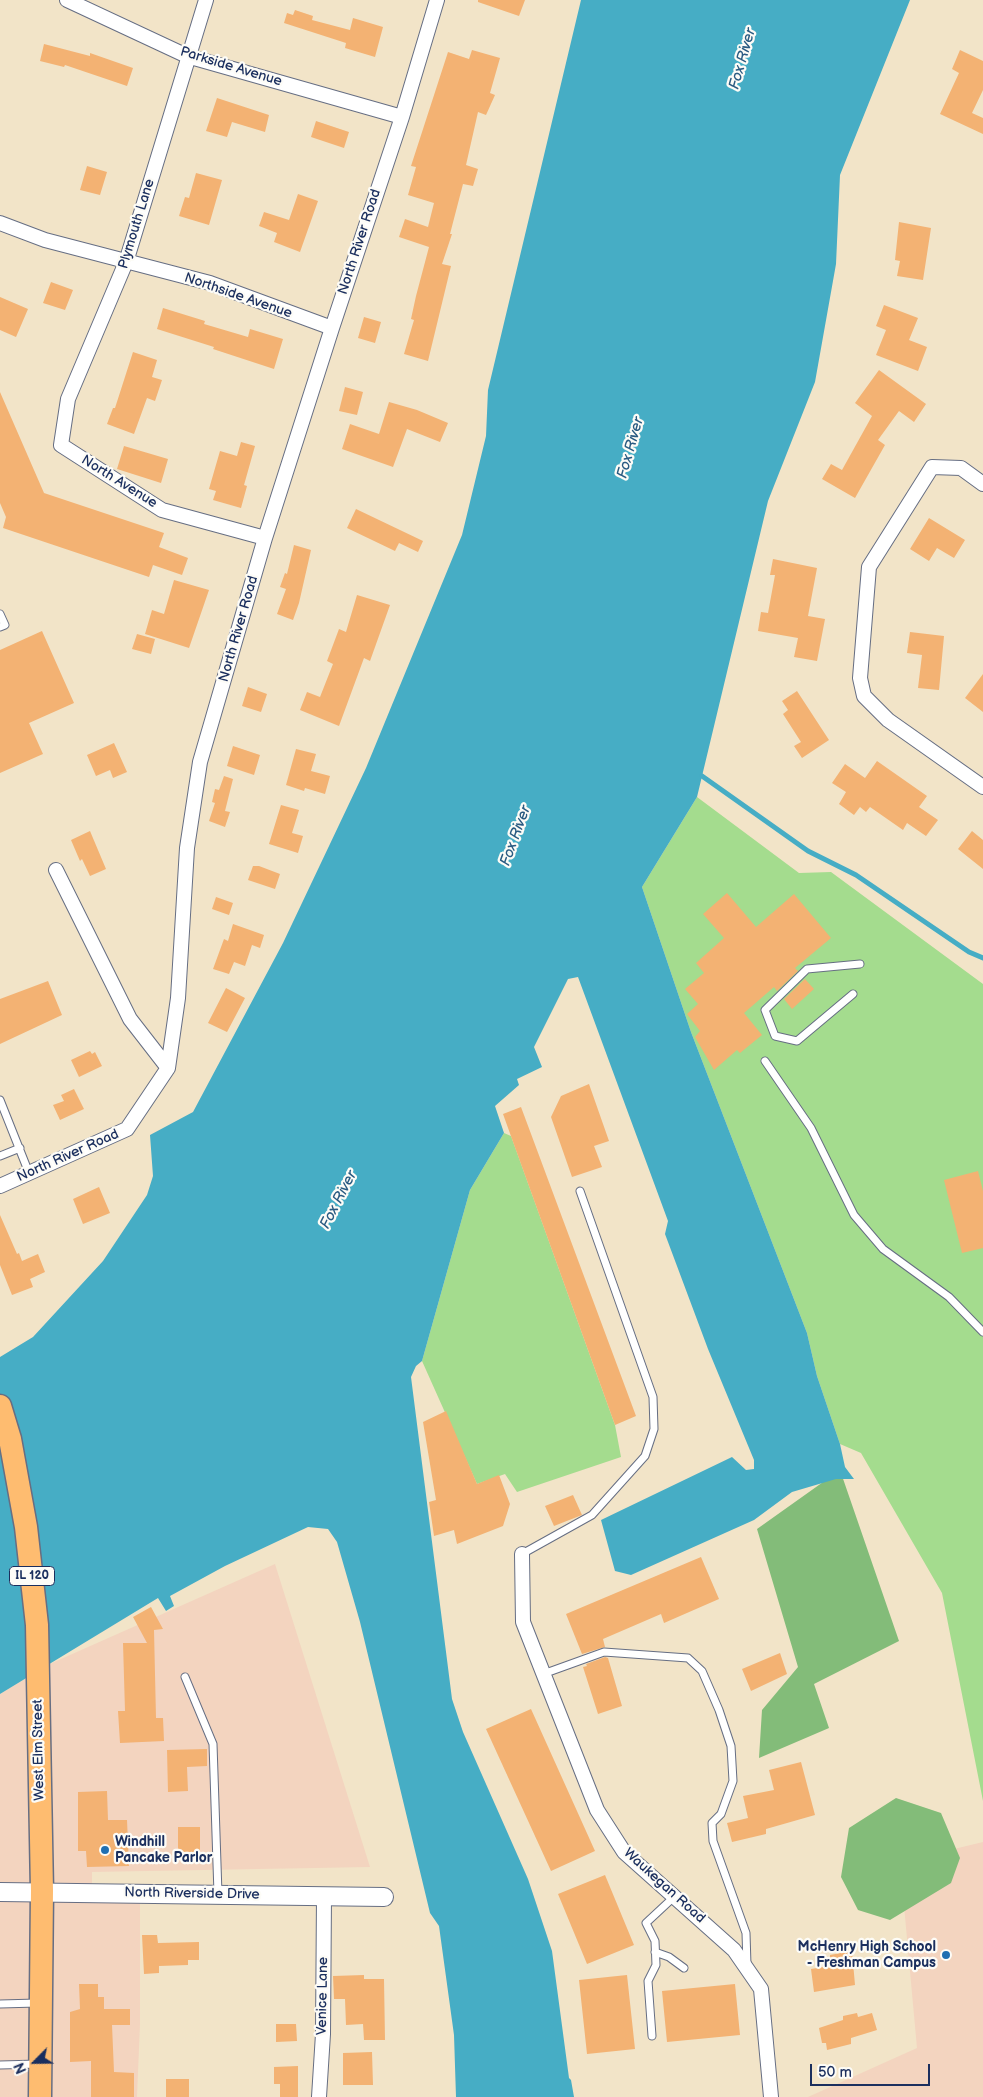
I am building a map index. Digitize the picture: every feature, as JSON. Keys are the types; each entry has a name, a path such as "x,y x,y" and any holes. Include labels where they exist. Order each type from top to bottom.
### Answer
{"main road":[{"name":"West Elm Street","path":"0,1406 10,1439 28,1546 37,1625 42,1891 40,2097"}],"street":[{"name":"Parkside Avenue","path":"67,0 187,56 402,117"},
{"name":"Plymouth Lane","path":"61,445 68,399 126,262 187,56 206,0"},
{"name":"North River Road","path":"0,1186 127,1129 168,1068 178,998 187,848 200,762 265,538 402,117 437,0"},
{"name":"Northside Avenue","path":"0,223 45,240 210,283 332,328"},
{"name":"North Avenue","path":"61,445 162,510 265,538"},
{"path":"983,484 961,468 932,467 869,567 860,678 864,696 888,720 983,787"},
{"path":"56,870 130,1019 168,1068"},
{"name":"Waukegan Road","path":"522,1554 523,1622 597,1810 624,1852 734,1950 761,1989 771,2097"},
{"name":"North Riverside Drive","path":"0,1892 42,1891 384,1897"},
{"name":"Venice Lane","path":"319,2097 323,2034 324,1896"}],"lane":[{"path":"0,614 5,625 0,626"},
{"path":"853,994 797,1042 775,1036 765,1010 807,969 860,964"},
{"path":"765,1061 811,1128 854,1215 883,1249 949,1298 983,1332"},
{"path":"0,1100 30,1174"},
{"path":"0,1156 20,1148"},
{"path":"522,1554 592,1515 645,1456 654,1429 653,1397 580,1191"},
{"path":"543,1674 604,1652 628,1652 688,1658 702,1671 719,1710 731,1746 733,1781 720,1814 712,1823 713,1841 746,1933 747,1968"},
{"path":"185,1677 213,1744 218,1894"},
{"path":"652,2036 648,1981 656,1965 656,1952 655,1941 646,1923 675,1896"},
{"path":"656,1952 669,1957 684,1968"},
{"path":"0,2004 41,2003"},
{"path":"0,2065 40,2064"}],"shaded area":[{"path":"275,1564 370,1867 92,1872 92,1885 50,1884 43,1667"},
{"path":"33,1674 36,1886 0,1887 0,1694"},
{"name":"McHenry High School - Freshman Campus","path":"983,1842 983,2097 808,2097 917,2048 900,1862"},
{"path":"36,1896 36,2097 0,2097 0,1897"},
{"path":"46,1896 140,1896 140,2024 137,2097 43,2097"}],"green space":[{"path":"697,797 799,873 831,872 983,984 983,1801 942,1593 861,1453 840,1444 817,1376 807,1333 691,1032 642,887"},
{"path":"504,1133 511,1136 615,1425 621,1457 517,1492 505,1474 477,1484 422,1361 470,1190"},
{"path":"840,1470 899,1641 814,1684 829,1728 759,1758 762,1710 798,1667 757,1529"},
{"path":"896,1798 941,1813 960,1858 951,1883 890,1920 858,1910 841,1877 849,1828"}],"water":[{"name":"Fox River","path":"581,0 910,0 840,175 836,264 815,382 768,501 697,797 642,887 691,1032 807,1333 817,1376 840,1444 845,1467 854,1479 836,1479 792,1492 754,1520 631,1575 615,1571 601,1520 732,1457 746,1470 754,1469 754,1460 708,1349 665,1234 668,1221 578,977 568,979 534,1047 542,1067 517,1079 519,1085 495,1106 504,1133 470,1190 422,1361 416,1366 411,1377 452,1699 463,1732 528,1879 552,1951 569,2078 574,2097 456,2097 454,2035 439,1926 430,1913 360,1622 337,1542 328,1529 308,1527 225,1566 170,1596 174,1606 166,1611 158,1598 0,1694 0,1357 33,1337 103,1261 147,1195 153,1176 150,1135 193,1112 283,943 366,768 462,535 486,436 488,390"}],"building":[{"path":"478,0 525,0 519,16 478,2"},
{"path":"295,10 313,16 312,20 350,30 353,18 383,27 375,57 345,48 346,43 284,23 287,13 293,15"},
{"path":"44,44 90,56 90,53 133,68 127,86 65,65 64,67 40,61"},
{"path":"472,50 500,58 490,93 495,95 486,115 478,112 466,165 478,169 473,186 463,184 450,234 452,234 442,264 451,266 428,361 404,354 414,320 411,319 429,247 399,237 405,219 428,227 434,203 408,195 416,167 411,166 448,52 469,59"},
{"path":"960,50 983,61 983,90 972,113 983,118 983,134 940,114 959,73 952,69"},
{"path":"217,98 269,115 265,132 232,122 227,137 206,131"},
{"path":"316,121 349,132 344,148 311,137"},
{"path":"87,166 107,172 100,195 80,190"},
{"path":"196,173 222,180 209,225 179,216 185,197 189,198"},
{"path":"298,194 318,201 300,252 274,242 277,233 259,226 264,212 289,220"},
{"path":"899,222 931,228 923,280 897,276 900,261 895,260"},
{"path":"51,282 73,290 65,310 43,303"},
{"path":"0,297 28,309 16,337 0,330"},
{"path":"884,305 918,318 909,340 927,347 918,371 876,355 886,330 876,326"},
{"path":"163,308 205,321 204,324 248,337 250,329 283,339 274,369 157,329"},
{"path":"364,317 381,322 375,343 358,338"},
{"path":"133,352 157,360 152,377 162,380 155,401 147,398 134,434 107,424 113,408 115,408"},
{"path":"879,370 926,404 914,422 899,411 878,440 885,445 855,498 822,479 831,464 842,470 872,416 855,403"},
{"path":"345,387 363,392 357,415 339,411"},
{"path":"0,392 44,493 164,533 159,547 188,558 182,575 153,565 149,577 3,528 6,517 0,503"},
{"path":"389,402 417,410 448,423 440,442 407,429 393,467 342,449 350,424 379,434"},
{"path":"241,442 255,446 244,485 247,486 241,508 213,500 216,491 209,489 220,451 237,456"},
{"path":"124,446 168,459 161,483 117,469"},
{"path":"356,509 423,541 418,552 399,543 395,551 347,528"},
{"path":"929,518 965,540 954,558 937,548 929,561 910,549"},
{"path":"294,545 311,550 299,603 293,620 277,614 286,589 280,587 285,573 287,574"},
{"path":"773,559 817,568 808,616 825,619 817,661 794,657 798,638 758,631 761,612 768,613 775,575 770,575"},
{"path":"174,580 209,590 189,648 145,634 152,610 164,614"},
{"path":"357,595 390,605 370,661 364,658 339,726 300,710 307,692 320,697 333,664 327,661 339,629 346,632"},
{"path":"42,631 74,703 29,723 43,754 0,773 0,650"},
{"path":"910,632 944,636 939,690 918,688 922,655 907,653"},
{"path":"137,634 155,639 151,654 132,649"},
{"path":"983,674 983,712 965,698"},
{"path":"248,687 267,694 261,712 242,706"},
{"path":"797,691 829,740 802,758 794,746 801,742 783,714 788,710 782,701"},
{"path":"114,743 127,772 113,778 110,770 96,776 87,755"},
{"path":"233,746 260,755 254,775 227,766"},
{"path":"296,749 316,754 311,771 330,776 325,794 305,788 304,791 286,785"},
{"path":"877,761 927,796 919,807 938,820 926,836 907,823 903,830 870,807 866,812 860,807 854,815 839,804 846,792 832,783 845,764 865,778"},
{"path":"224,776 233,779 225,811 230,812 225,827 209,821 215,803 212,802 215,789 219,790"},
{"path":"281,805 299,810 292,833 303,836 298,853 269,844"},
{"path":"90,831 106,869 90,876 82,859 80,861 71,840"},
{"path":"972,831 983,840 983,869 958,849"},
{"path":"253,866 259,866 280,874 275,889 248,880"},
{"path":"727,893 756,927 794,894 831,938 795,968 798,971 777,991 774,987 744,1013 762,1035 740,1053 737,1050 714,1070 695,1037 700,1031 687,1014 698,1004 685,989 704,973 696,963 724,938 703,914"},
{"path":"216,897 233,903 229,915 212,909"},
{"path":"233,924 264,935 260,948 252,945 245,966 234,962 229,974 213,969 224,939 228,941"},
{"path":"805,979 814,989 792,1009 784,999"},
{"path":"48,981 62,1015 0,1044 0,999"},
{"path":"226,988 245,998 227,1032 208,1023"},
{"path":"90,1051 92,1054 95,1052 102,1066 79,1077 71,1060"},
{"path":"589,1084 609,1141 594,1146 602,1167 572,1177 551,1117 561,1096"},
{"path":"74,1089 84,1109 60,1120 53,1105 64,1101 61,1095"},
{"path":"521,1107 636,1416 615,1425 503,1114"},
{"path":"978,1171 983,1191 983,1248 962,1253 944,1180"},
{"path":"99,1187 110,1213 83,1224 73,1199"},
{"path":"0,1215 22,1261 38,1254 45,1272 30,1279 33,1287 12,1295 0,1265"},
{"path":"446,1411 477,1484 499,1475 510,1504 503,1526 457,1544 454,1530 434,1536 429,1502 436,1500 423,1422"},
{"path":"573,1495 582,1515 554,1526 545,1506"},
{"path":"701,1557 719,1599 664,1623 661,1614 603,1639 605,1647 582,1654 566,1614"},
{"path":"151,1607 163,1629 154,1630 156,1718 163,1718 164,1741 120,1743 118,1711 125,1711 123,1643 147,1643 133,1617"},
{"path":"780,1653 787,1674 751,1691 742,1669"},
{"path":"605,1657 608,1658 622,1706 598,1714 583,1667"},
{"path":"531,1709 595,1851 551,1871 486,1729"},
{"path":"207,1749 207,1766 187,1767 188,1791 168,1792 167,1750"},
{"path":"801,1762 815,1815 766,1829 766,1834 732,1842 727,1823 748,1818 743,1796 774,1790 769,1770"},
{"path":"107,1791 108,1820 127,1820 129,1866 87,1867 86,1851 78,1851 78,1792"},
{"path":"178,1827 200,1827 200,1852 178,1852"},
{"path":"605,1875 634,1945 587,1964 558,1894"},
{"path":"142,1935 157,1935 158,1943 199,1942 199,1960 188,1960 188,1965 159,1966 159,1973 144,1974"},
{"path":"852,1951 855,1985 814,1992 811,1969 830,1966 830,1955"},
{"path":"364,1975 364,1979 384,1979 385,2040 364,2040 363,2024 346,2025 345,1999 334,1999 333,1976"},
{"path":"627,1975 635,2049 587,2054 579,1980"},
{"path":"79,1984 98,1984 98,1997 104,1997 104,2009 130,2009 130,2025 112,2025 114,2072 134,2073 134,2097 91,2097 91,2061 70,2062 70,2012 80,2009"},
{"path":"735,1984 740,2035 667,2042 662,1991"},
{"path":"857,2013 858,2017 872,2013 877,2030 851,2038 851,2044 827,2050 826,2043 822,2043 819,2028 843,2020 843,2016"},
{"path":"276,2024 296,2024 297,2041 276,2042"},
{"path":"372,2052 373,2085 343,2085 343,2053"},
{"path":"298,2066 298,2097 280,2097 280,2084 274,2084 274,2067"},
{"path":"166,2079 189,2079 189,2097 166,2097"}],"waterway":[{"path":"702,776 808,851 856,875 969,952 983,958"}],"place":[{"name":"Windhill Pancake Parlor","path":"105,1850"},
{"name":"McHenry High School - Freshman Campus","path":"946,1955"}]}
